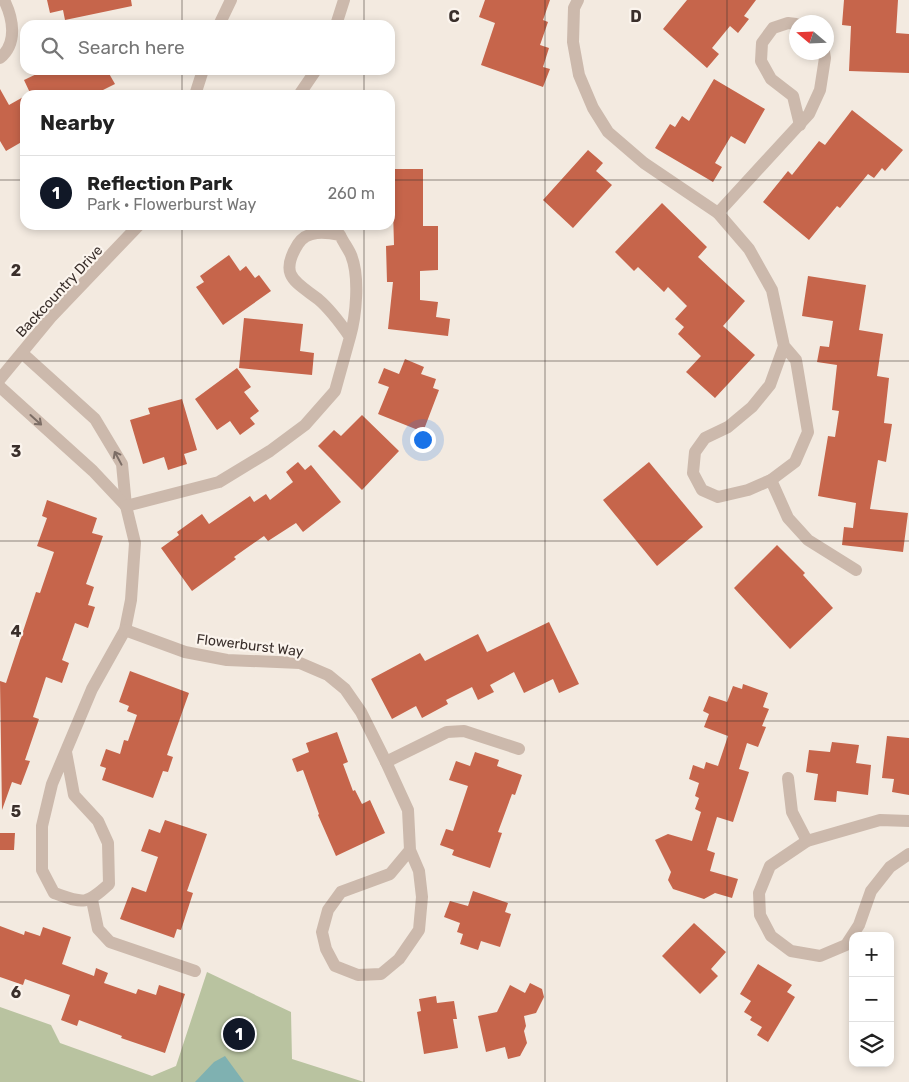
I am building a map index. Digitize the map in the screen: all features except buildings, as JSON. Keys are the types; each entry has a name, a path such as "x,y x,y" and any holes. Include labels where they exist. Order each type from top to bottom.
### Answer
{"street":[{"path":"0,58 4,55 13,33 12,17 4,0"},
{"path":"221,20 231,0"},
{"path":"338,20 344,0"},
{"path":"578,0 574,8 573,42 579,75 593,108 608,132 644,163 718,213 749,250 772,290 784,346 796,360 808,432 795,462 771,480 748,490 718,496 702,490 693,472 694,452 705,438 728,427 752,407 770,385 784,346"},
{"path":"789,24 773,28 762,43 761,61 771,79 793,96 800,125"},
{"path":"718,213 809,114 820,90 825,60"},
{"path":"197,90 201,75"},
{"path":"302,90 313,75"},
{"name":"Backcountry Drive","path":"0,379 52,316 134,230"},
{"path":"126,506 219,482 277,446 305,425 335,391 350,337 357,293 352,257 340,235 319,231 302,239 292,254 289,271 298,286 318,300 339,320 350,337"},
{"path":"22,353 96,420 122,464 126,506 135,543 131,600 125,630 92,689 52,784 42,826 42,870 54,894 78,902 92,900 108,884 108,843 98,821 74,795 66,752"},
{"path":"0,387 93,471 126,506"},
{"path":"771,480 788,518 808,540 856,570"},
{"name":"Flowerburst Way","path":"125,630 185,652 227,660 300,663 328,675 344,689 361,712 408,810 410,850 419,871 422,897 419,930 399,959 381,974 358,976 335,966 326,949 322,932 328,910 341,892 390,874 410,850"},
{"path":"386,762 448,732 464,731 519,749"},
{"path":"788,778 792,812 807,841"},
{"path":"909,821 880,820 807,841 770,866 759,893 760,915 771,936 791,951 820,956 846,945 859,926 871,890 890,867 909,854"},
{"path":"92,900 98,929 110,942 195,971"}],"green space":[{"path":"207,972 291,1012 292,1059 364,1082 0,1082 0,1007 51,1025 60,1043 152,1076 176,1066"}],"water":[{"path":"225,1056 244,1082 195,1082 214,1062"}],"place":[{"name":"Reflection Park","path":"239,1034"}]}
